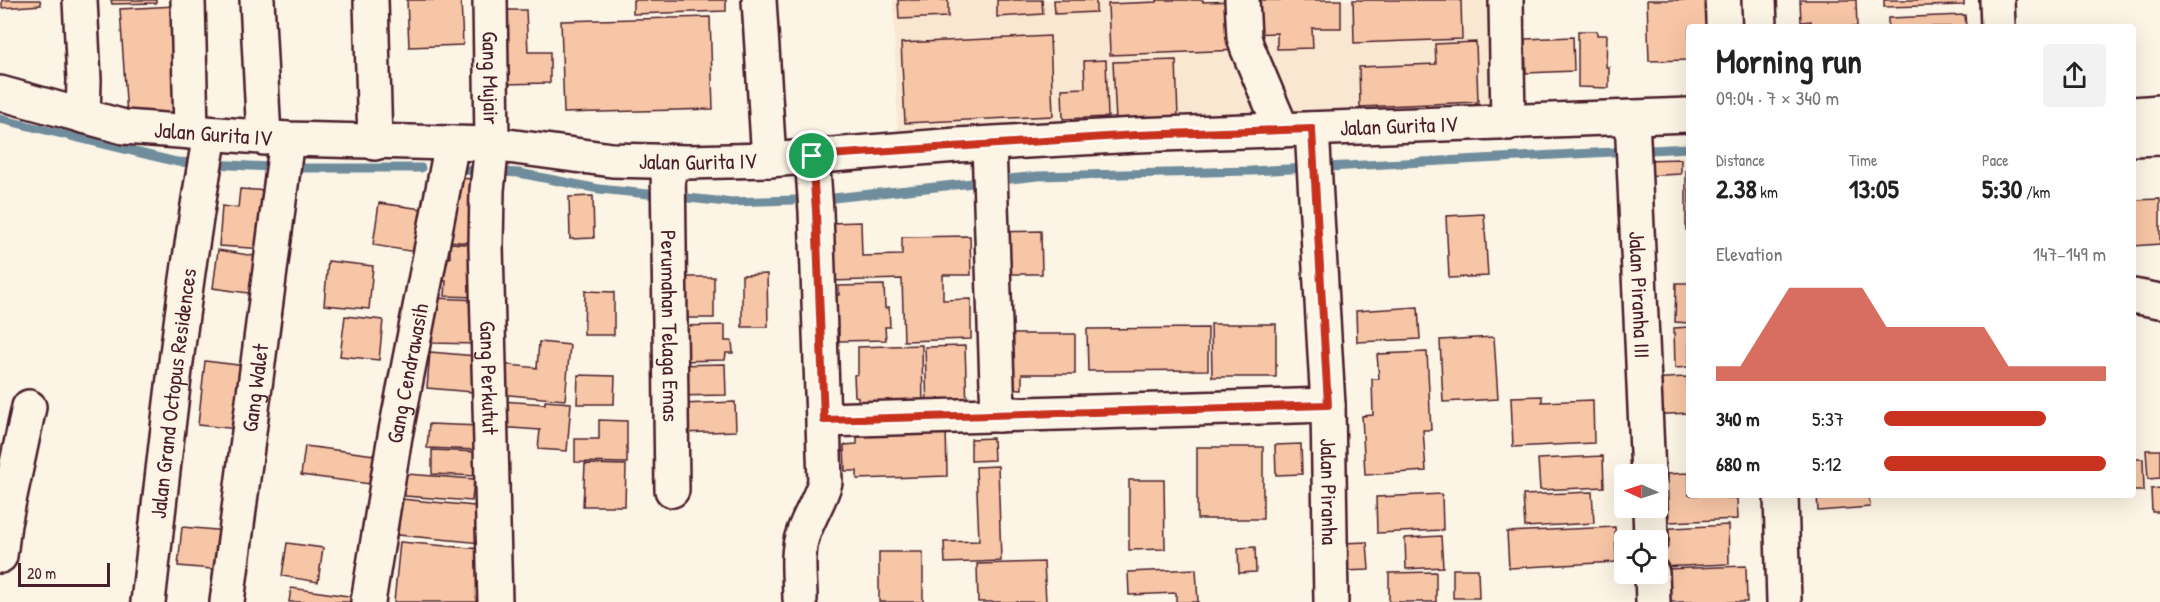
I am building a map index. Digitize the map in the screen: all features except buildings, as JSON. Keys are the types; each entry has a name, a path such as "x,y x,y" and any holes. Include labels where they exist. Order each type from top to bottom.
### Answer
{"street":[{"path":"80,0 84,80 83,116"},
{"name":"Jalan Grand Octopus Residences","path":"148,602 201,185 203,136 188,0"},
{"name":"Gang Walet","path":"227,602 280,150 257,0"},
{"path":"371,0 375,143"},
{"name":"Gang Mujair","path":"490,0 492,149"},
{"path":"759,0 769,160"},
{"name":"Jalan Piranha","path":"1242,0 1244,37 1247,47 1302,134 1316,187 1328,405 1331,602"},
{"path":"1506,0 1508,123"},
{"path":"1759,0 1760,24"},
{"path":"1997,0 1998,24"},
{"name":"Jalan Gurita IV","path":"1,97 124,127 203,136 280,150 375,143 452,143 492,149 668,165 769,160 990,165 1136,135 1302,134 1508,123 1632,125 1686,116"},
{"path":"2136,114 2160,112"},
{"name":"Jalan Piranha III","path":"1632,125 1648,464"},
{"path":"2136,139 2160,138"},
{"name":"Gang Cendrawasih","path":"368,602 395,436 452,143"},
{"name":"Gang Perkutut","path":"492,149 487,190 486,246 495,602"},
{"path":"800,599 802,534 825,482 813,160"},
{"name":"Perumahan Telaga Emas","path":"668,165 672,490"},
{"path":"990,165 998,415"},
{"path":"2136,297 2160,301"},
{"path":"824,420 1328,405"},
{"path":"0,556 4,524 26,419"},
{"path":"1781,498 1784,602"},
{"path":"1652,584 1653,602"}],"shaded area":[{"path":"893,0 1488,0 1491,109 898,136"}],"waterway":[{"path":"0,119 177,162 288,168 421,168"},
{"path":"464,170 519,173 599,189 727,202 824,199 1038,176 1251,171 1686,148"}],"route":[{"path":"1312,129 1328,405 824,420 812,156 1136,135 1312,129"}]}
